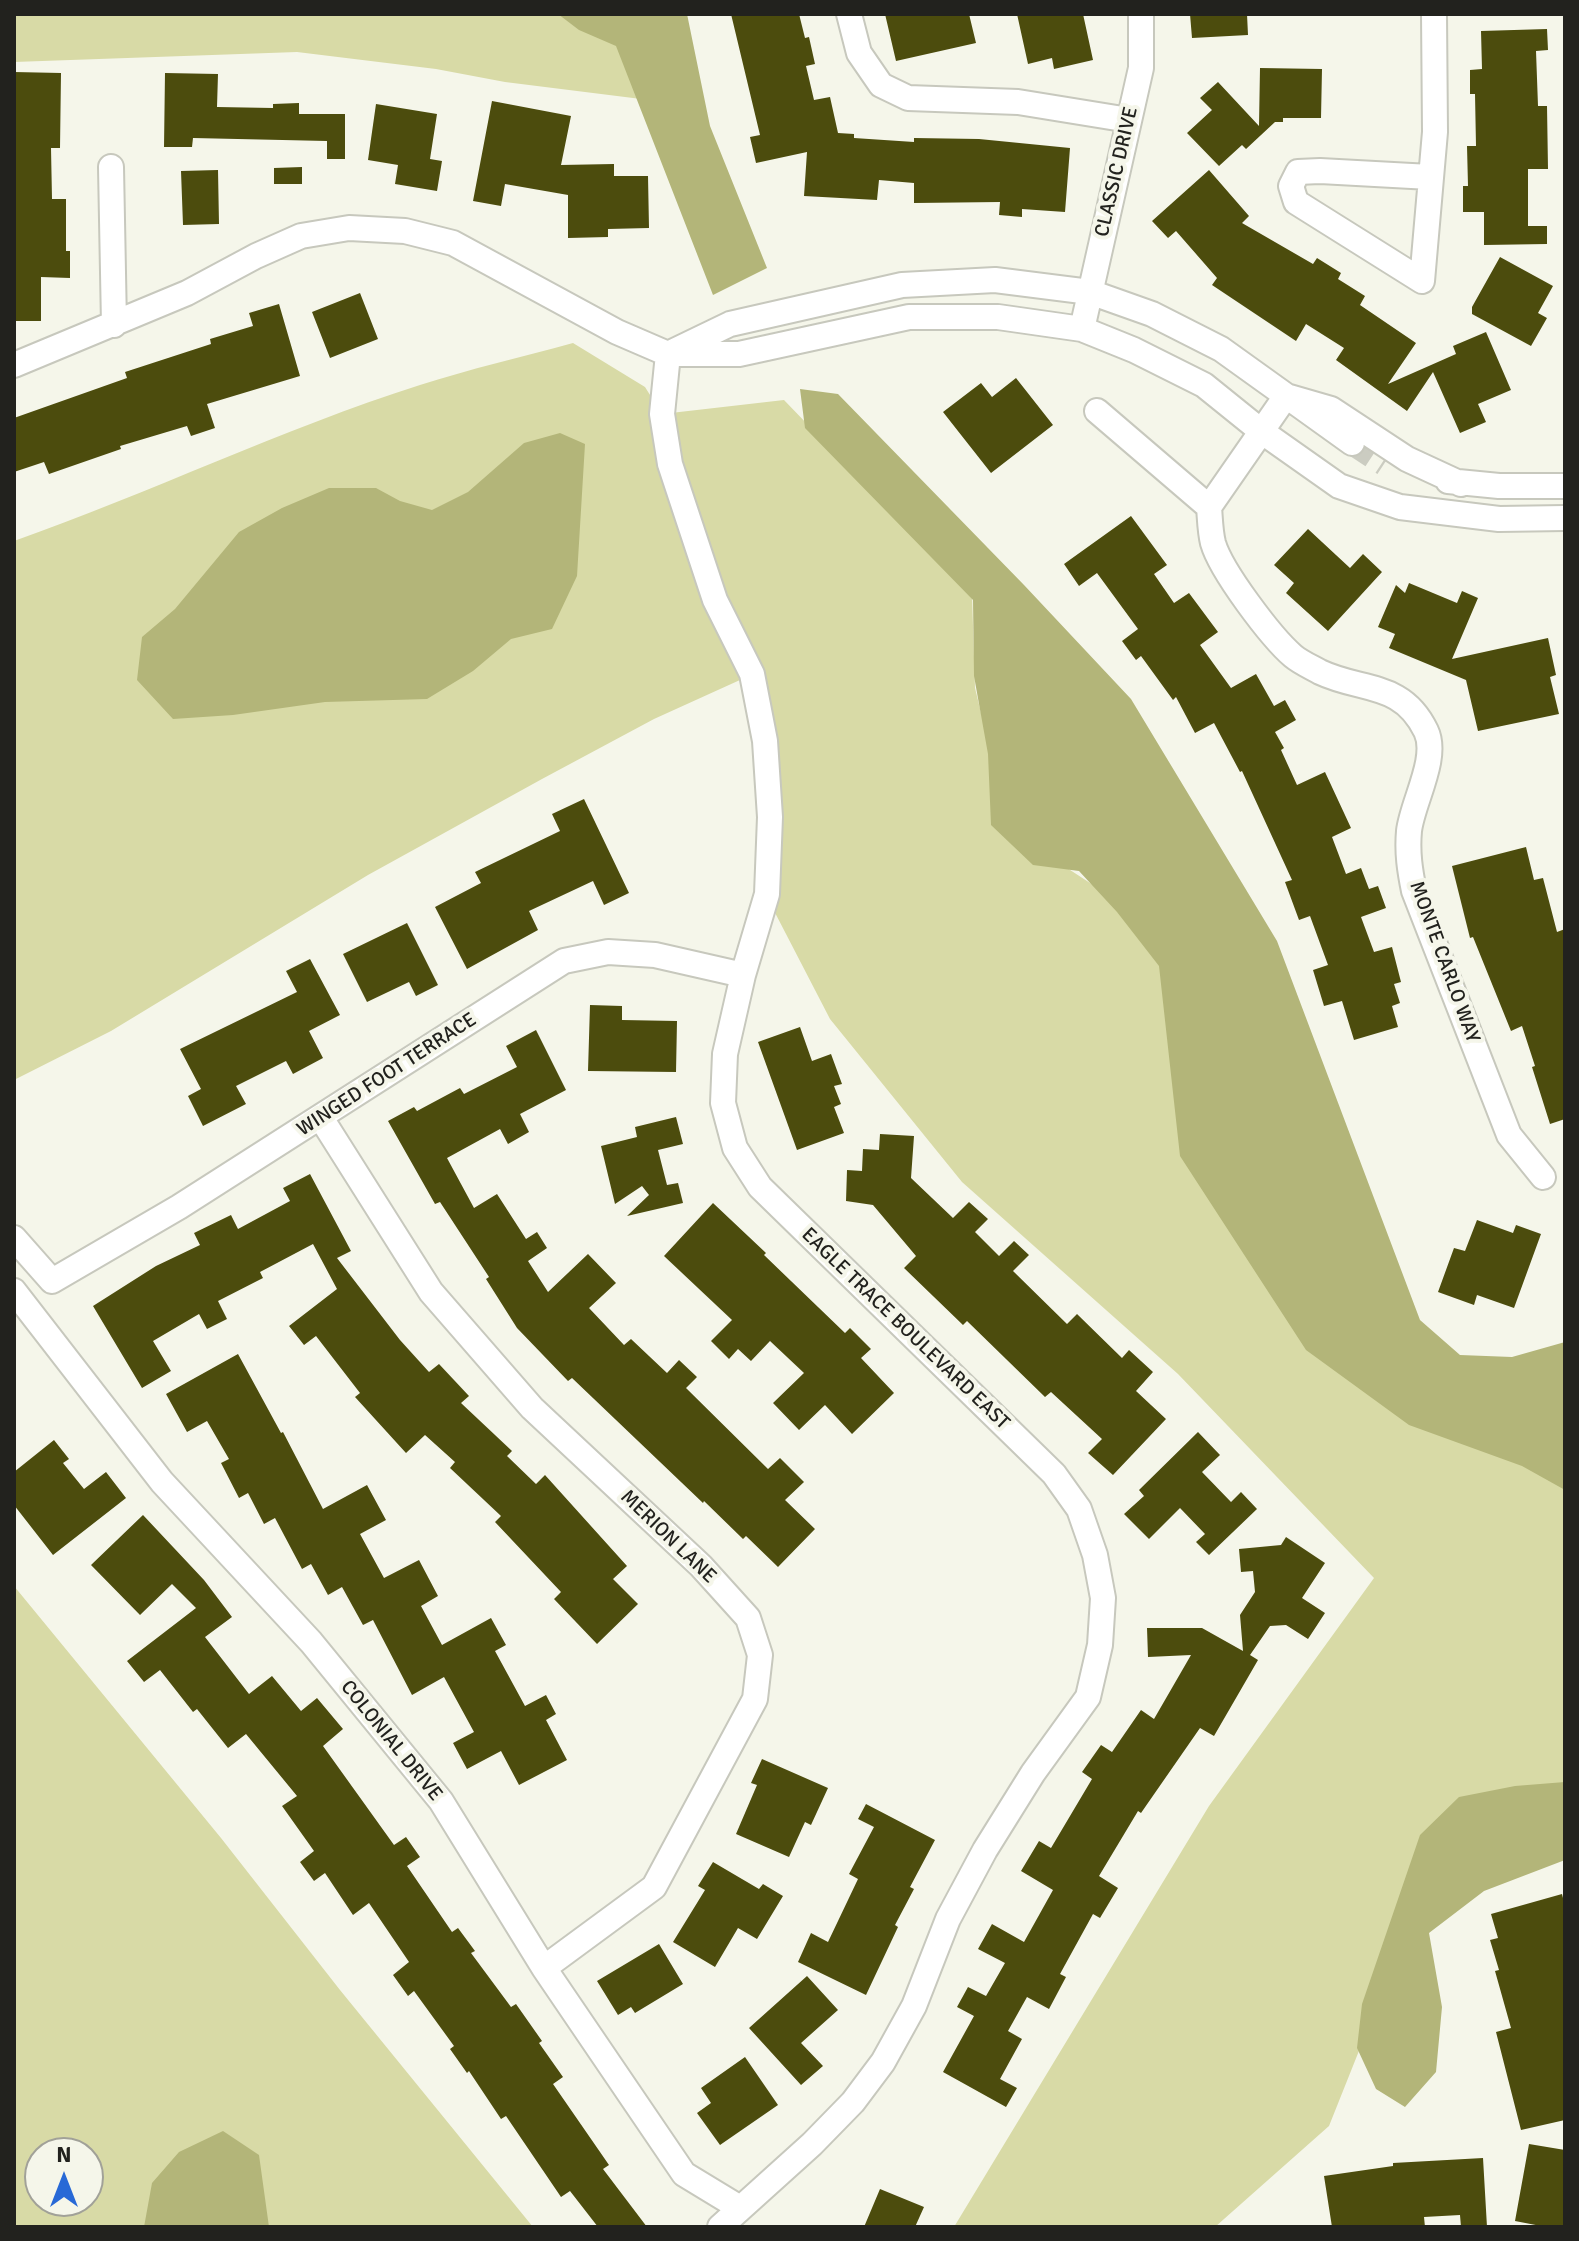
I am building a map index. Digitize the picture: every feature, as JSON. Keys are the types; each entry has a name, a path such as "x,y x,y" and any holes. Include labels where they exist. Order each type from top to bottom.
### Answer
{"street":[{"path":"849,14 859,53 881,85 908,98 1018,102 1129,120"},
{"name":"CLASSIC DRIVE","path":"1082,329 1141,68 1141,14"},
{"path":"1430,177 1309,171 1298,172 1291,186 1296,202 1422,281 1435,132 1434,14"},
{"path":"111,167 114,325"},
{"path":"14,365 187,293 301,236 349,228 405,231 453,243 617,332 668,354 739,354 909,317 998,317 1082,329 1134,350 1204,385 1261,431 1339,486 1400,507 1499,519 1565,518"},
{"path":"668,354 730,324 902,285 995,280 1090,292 1152,314 1221,349 1352,443"},
{"name":"EAGLE TRACE BOULEVARD EAST","path":"668,354 662,414 670,464 715,600 752,674 765,741 770,817 767,894 743,975 725,1054 723,1103 735,1148 760,1187 1054,1474 1079,1509 1095,1555 1103,1598 1100,1645 1088,1697 1033,1773 985,1850 948,1919 914,2006 883,2062 853,2102 812,2144 737,2218 720,2227"},
{"path":"1097,411 1209,507 1286,396"},
{"path":"1286,396 1331,409 1407,459 1461,484"},
{"path":"1384,464 1461,484 1565,486"},
{"name":"MONTE CARLO WAY","path":"1209,507 1214,545 1237,587 1266,627 1295,658 1322,673 1379,690 1411,706 1428,735 1428,765 1409,829 1408,859 1414,891 1509,1135 1543,1177"},
{"name":"WINGED FOOT TERRACE","path":"14,1238 52,1281 179,1207 564,961 608,952 655,955 743,975"},
{"name":"MERION LANE","path":"321,1118 431,1292 532,1408 701,1566 748,1618 760,1655 755,1699 654,1887 544,1968"},
{"name":"COLONIAL DRIVE","path":"14,1291 162,1482 311,1642 441,1801 544,1968 684,2174 737,2218"}],"shaded area":[{"path":"14,14 641,14 665,102 297,52 14,62"},
{"path":"558,14 687,14 710,126 767,268 713,295 616,46 579,30"},
{"path":"573,343 645,387 662,414 784,400 972,595 975,688 993,762 995,821 1205,958 1436,1420 1565,1460 1565,1816 1408,1928 1329,2126 1215,2227 954,2227 1209,1806 1374,1578 1178,1374 962,1182 830,1019 771,905 751,675 654,719 542,779 368,875 111,1031 14,1080 14,541 369,402"},
{"path":"800,389 838,394 1131,699 1277,941 1420,1320 1460,1355 1512,1357 1565,1342 1565,1490 1522,1466 1409,1425 1306,1350 1180,1156 1159,966 1117,912 1079,871 1033,865 991,825 988,754 974,676 973,600 805,428"},
{"path":"560,433 585,444 577,576 552,629 511,639 473,671 427,699 325,702 233,715 173,719 137,680 142,637 175,609 239,532 282,508 329,488 376,488 400,501 432,510 468,492 524,443"},
{"path":"14,1586 221,1838 533,2227 14,2227"},
{"path":"1565,1782 1565,1860 1484,1891 1429,1933 1442,2007 1436,2072 1405,2107 1376,2089 1357,2048 1362,2004 1420,1835 1459,1797 1515,1786"},
{"path":"223,2131 259,2155 269,2227 144,2227 152,2183 179,2152"}],"building":[{"path":"731,14 799,14 805,38 809,37 815,64 806,66 814,100 830,97 838,133 854,134 854,138 914,142 914,138 979,139 1070,148 1065,212 1022,209 1022,217 999,215 1000,202 914,203 914,183 879,180 877,200 804,196 807,152 756,163 750,137 760,135"},
{"path":"885,14 969,14 976,43 896,61"},
{"path":"1017,14 1083,14 1093,60 1054,69 1052,58 1028,64"},
{"path":"1190,14 1247,14 1248,35 1192,38"},
{"path":"1547,29 1548,50 1536,51 1538,106 1547,106 1548,169 1528,169 1528,226 1547,226 1547,244 1484,245 1484,212 1463,212 1463,186 1468,186 1467,146 1476,146 1475,94 1470,94 1470,70 1482,69 1481,31"},
{"path":"1260,68 1322,69 1321,118 1283,118 1283,122 1275,122 1246,149 1242,145 1219,166 1187,133 1212,110 1200,98 1218,82 1259,126"},
{"path":"14,72 61,73 60,148 51,148 52,199 66,199 66,251 70,251 70,278 41,277 41,321 14,321"},
{"path":"165,73 218,74 217,107 273,108 273,104 299,103 299,114 345,114 345,159 327,159 327,141 193,138 192,147 164,147"},
{"path":"492,101 571,116 561,165 614,164 614,176 648,176 649,228 608,229 608,237 568,238 568,195 505,184 501,206 473,201"},
{"path":"376,104 437,114 430,159 442,161 437,191 395,184 398,165 368,160"},
{"path":"302,167 302,184 274,184 274,168"},
{"path":"218,170 219,224 183,225 181,171"},
{"path":"1209,170 1249,216 1242,223 1313,264 1317,258 1341,273 1338,279 1365,296 1360,305 1416,343 1388,384 1456,354 1453,346 1486,332 1511,390 1478,404 1486,422 1460,433 1433,372 1407,411 1336,360 1344,348 1306,324 1296,341 1212,285 1217,278 1176,231 1168,238 1152,221"},
{"path":"1500,257 1553,286 1538,313 1547,318 1531,346 1472,314 1472,307"},
{"path":"360,293 378,339 330,358 312,312"},
{"path":"279,304 300,376 207,404 215,428 191,436 187,426 120,446 121,449 49,474 44,462 14,472 14,418 127,378 125,372 211,344 210,339 253,326 249,313"},
{"path":"1016,378 1053,425 991,473 943,412 981,383 992,397"},
{"path":"1131,516 1167,565 1154,574 1174,603 1189,593 1218,632 1200,645 1231,688 1256,674 1274,706 1285,700 1296,720 1275,732 1297,785 1325,772 1351,828 1332,837 1346,874 1361,868 1369,889 1378,886 1386,908 1361,917 1374,952 1392,947 1401,982 1394,984 1400,1003 1392,1006 1398,1027 1354,1040 1342,1001 1324,1006 1313,970 1328,965 1310,916 1299,920 1285,882 1292,880 1242,771 1214,723 1195,733 1176,697 1173,700 1141,656 1136,660 1122,641 1138,629 1097,573 1079,586 1064,564"},
{"path":"1308,529 1350,568 1363,554 1382,572 1328,631 1286,593 1294,583 1274,565"},
{"path":"1409,583 1457,603 1462,591 1478,598 1452,659 1548,638 1556,675 1550,677 1559,714 1478,731 1466,680 1389,648 1395,634 1378,627 1396,585 1405,593"},
{"path":"584,799 629,893 604,905 593,881 529,911 538,930 467,969 435,907 481,883 475,872 560,831 552,814"},
{"path":"1526,847 1534,880 1543,878 1557,932 1565,929 1565,1119 1550,1124 1522,1026 1511,1031 1473,937 1470,938 1452,866"},
{"path":"407,923 438,985 416,996 409,982 367,1002 343,954"},
{"path":"310,959 340,1015 309,1031 323,1058 293,1074 286,1061 236,1086 246,1104 203,1126 188,1096 201,1089 180,1049 297,992 286,971"},
{"path":"590,1005 622,1006 622,1020 677,1021 676,1072 588,1071"},
{"path":"800,1027 812,1061 831,1054 842,1084 834,1086 841,1104 834,1107 844,1133 797,1150 758,1042"},
{"path":"536,1030 566,1090 520,1114 529,1132 508,1144 500,1129 447,1158 474,1208 497,1194 526,1239 537,1232 547,1248 528,1261 548,1292 588,1254 616,1283 589,1308 624,1345 631,1339 667,1373 679,1360 697,1377 686,1388 768,1469 780,1458 804,1482 785,1500 815,1529 778,1567 746,1536 743,1539 703,1503 572,1378 568,1381 517,1328 486,1279 489,1277 440,1202 435,1204 388,1121 414,1107 417,1111 460,1088 464,1094 517,1067 506,1046"},
{"path":"676,1117 683,1144 658,1150 667,1185 678,1183 683,1203 627,1216 649,1195 642,1186 615,1204 601,1146 637,1137 635,1127"},
{"path":"880,1134 914,1136 911,1178 953,1218 969,1202 988,1219 975,1232 999,1256 1014,1241 1029,1255 1013,1271 1067,1324 1077,1314 1122,1358 1129,1350 1153,1372 1136,1391 1166,1419 1113,1475 1088,1453 1102,1439 1051,1392 1045,1397 967,1321 963,1325 904,1268 916,1256 873,1205 846,1201 847,1170 862,1171 863,1149 879,1150"},
{"path":"310,1174 351,1251 337,1258 400,1340 429,1372 439,1364 469,1396 461,1403 512,1451 507,1456 536,1484 545,1475 627,1566 613,1579 638,1604 597,1644 554,1599 561,1592 495,1522 501,1516 450,1468 455,1462 425,1435 406,1453 355,1397 360,1393 316,1336 304,1345 289,1326 337,1289 313,1244 260,1272 263,1278 218,1301 227,1319 207,1329 199,1314 153,1341 171,1371 142,1388 93,1306 156,1266 200,1245 194,1233 231,1215 238,1229 290,1201 283,1188"},
{"path":"713,1203 845,1333 850,1328 871,1349 861,1358 894,1393 852,1434 825,1405 799,1430 773,1403 804,1373 770,1341 751,1361 738,1349 729,1359 711,1341 732,1320 664,1256"},
{"path":"1477,1220 1513,1233 1516,1225 1541,1234 1514,1308 1477,1295 1474,1305 1438,1292 1454,1248 1465,1251"},
{"path":"238,1354 323,1509 367,1485 386,1520 360,1534 384,1578 419,1560 438,1596 421,1606 442,1645 491,1618 506,1645 495,1651 525,1706 546,1695 556,1714 546,1720 567,1760 519,1785 501,1751 467,1769 453,1743 474,1732 444,1677 412,1695 373,1620 363,1625 342,1587 328,1595 311,1564 302,1569 275,1518 264,1524 248,1493 239,1498 221,1463 229,1459 207,1421 187,1432 166,1394"},
{"path":"1198,1432 1220,1455 1202,1472 1231,1502 1241,1492 1257,1509 1209,1555 1196,1542 1205,1534 1180,1508 1149,1539 1124,1514 1144,1496 1139,1490"},
{"path":"54,1440 69,1459 63,1463 84,1489 106,1472 126,1498 53,1555 14,1505 14,1472"},
{"path":"143,1515 204,1580 232,1617 205,1637 249,1694 272,1676 301,1711 317,1698 343,1729 323,1746 394,1845 406,1837 420,1857 407,1866 452,1932 458,1928 475,1951 471,1953 511,2007 516,2004 542,2041 539,2043 563,2077 553,2084 609,2165 603,2169 647,2227 598,2227 570,2191 561,2197 506,2116 501,2119 469,2071 467,2073 450,2049 454,2046 414,1991 408,1996 393,1975 409,1962 369,1903 353,1915 325,1873 314,1881 300,1862 314,1851 282,1806 297,1796 246,1734 228,1748 197,1709 193,1712 160,1670 144,1682 127,1661 196,1608 172,1584 140,1615 91,1565"},
{"path":"1286,1537 1325,1563 1302,1598 1325,1613 1308,1639 1286,1625 1270,1626 1250,1655 1258,1660 1214,1736 1200,1728 1141,1813 1138,1811 1099,1876 1118,1888 1100,1918 1093,1914 1060,1974 1066,1977 1049,2009 1027,1997 1008,2031 1022,2039 1000,2079 1017,2088 1006,2107 943,2072 974,2016 957,2007 968,1987 986,1996 1005,1963 978,1949 992,1924 1024,1942 1053,1890 1021,1871 1039,1841 1051,1848 1092,1779 1082,1772 1101,1745 1112,1752 1141,1710 1154,1719 1191,1655 1148,1657 1147,1628 1202,1628 1243,1651 1240,1615 1255,1592 1253,1571 1241,1572 1239,1549 1281,1545"},
{"path":"762,1759 828,1788 811,1825 805,1822 789,1857 736,1834 757,1785 751,1783"},
{"path":"866,1804 935,1840 910,1887 914,1889 895,1925 898,1927 866,1995 798,1962 811,1933 828,1942 858,1879 849,1874 874,1827 858,1819"},
{"path":"713,1862 759,1889 763,1884 783,1896 757,1939 738,1928 715,1967 673,1942 705,1890 698,1886"},
{"path":"1562,1894 1565,1906 1565,2120 1521,2130 1496,2032 1511,2028 1495,1971 1499,1970 1490,1940 1498,1938 1491,1914"},
{"path":"659,1944 683,1984 635,2013 631,2007 618,2015 597,1981"},
{"path":"807,1976 838,2010 801,2043 823,2066 801,2085 749,2028"},
{"path":"745,2057 778,2105 720,2145 697,2113 711,2103 701,2088"},
{"path":"1529,2144 1565,2150 1565,2227 1515,2221"},
{"path":"1483,2158 1487,2227 1461,2227 1460,2215 1424,2217 1425,2227 1332,2227 1324,2176 1393,2166 1393,2163"},
{"path":"880,2189 924,2207 915,2227 864,2227"}],"tunnel":[{"path":"1352,443 1384,464"}]}
